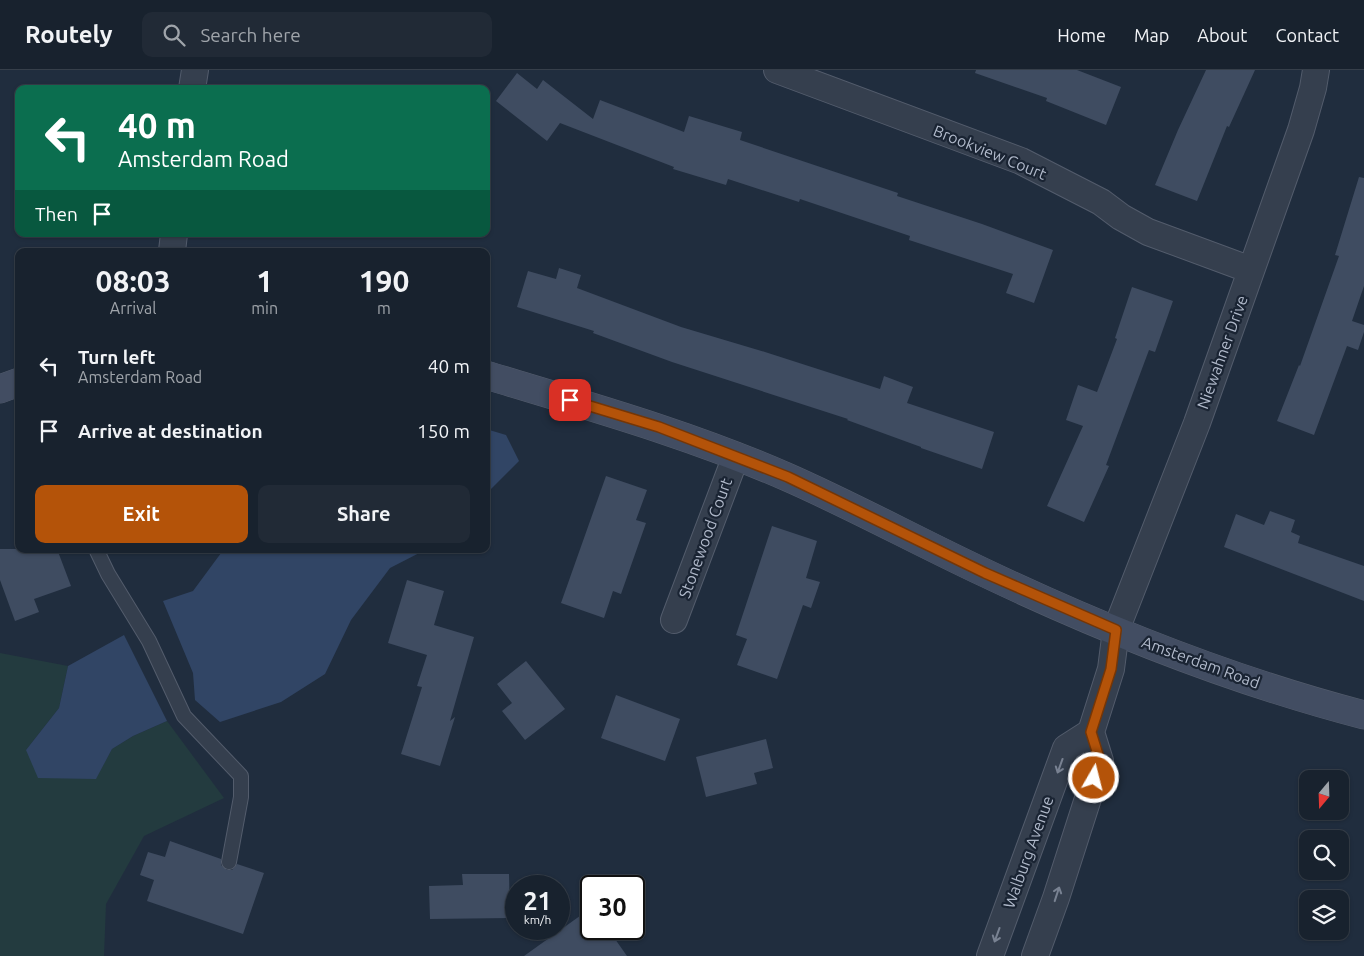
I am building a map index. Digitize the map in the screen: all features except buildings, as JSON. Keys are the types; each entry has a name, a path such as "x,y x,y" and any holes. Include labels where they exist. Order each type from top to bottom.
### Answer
{"main road":[{"name":"Amsterdam Road","path":"490,376 659,427 736,456 788,477 985,573 1116,630 1191,660 1312,702 1364,715"},
{"path":"0,389 15,383"}],"street":[{"path":"193,85 195,70"},
{"name":"Brookview Court","path":"777,70 1021,161 1101,202 1121,217 1148,232 1251,270"},
{"name":"Niewahner Drive","path":"1116,630 1197,424 1301,130 1314,88 1316,70"},
{"name":"Stonewood Court","path":"674,620 736,456"},
{"path":"1034,956 1100,761 1091,732 1111,669 1116,630"},
{"name":"Walburg Avenue","path":"990,956 1066,748 1091,732"},
{"path":"1008,907 1047,921"}],"lane":[{"path":"98,553 108,574 149,641 184,716 241,776 241,797 229,862"}],"green space":[{"path":"0,653 68,666 59,708 26,750 96,778 112,749 133,736 167,721 224,798 144,836 106,904 104,956 0,956"}],"water":[{"path":"490,430 506,435 519,461 490,490"},
{"path":"221,553 419,553 390,568 351,620 325,674 281,702 220,722 195,700 193,673 163,601 193,591"},
{"path":"124,635 167,721 133,736 112,749 96,779 38,778 26,750 59,708 68,666"}],"route":[{"path":"570,400 659,427 788,477 985,573 1116,630 1111,669 1091,732 1100,761 1094,778"}]}
